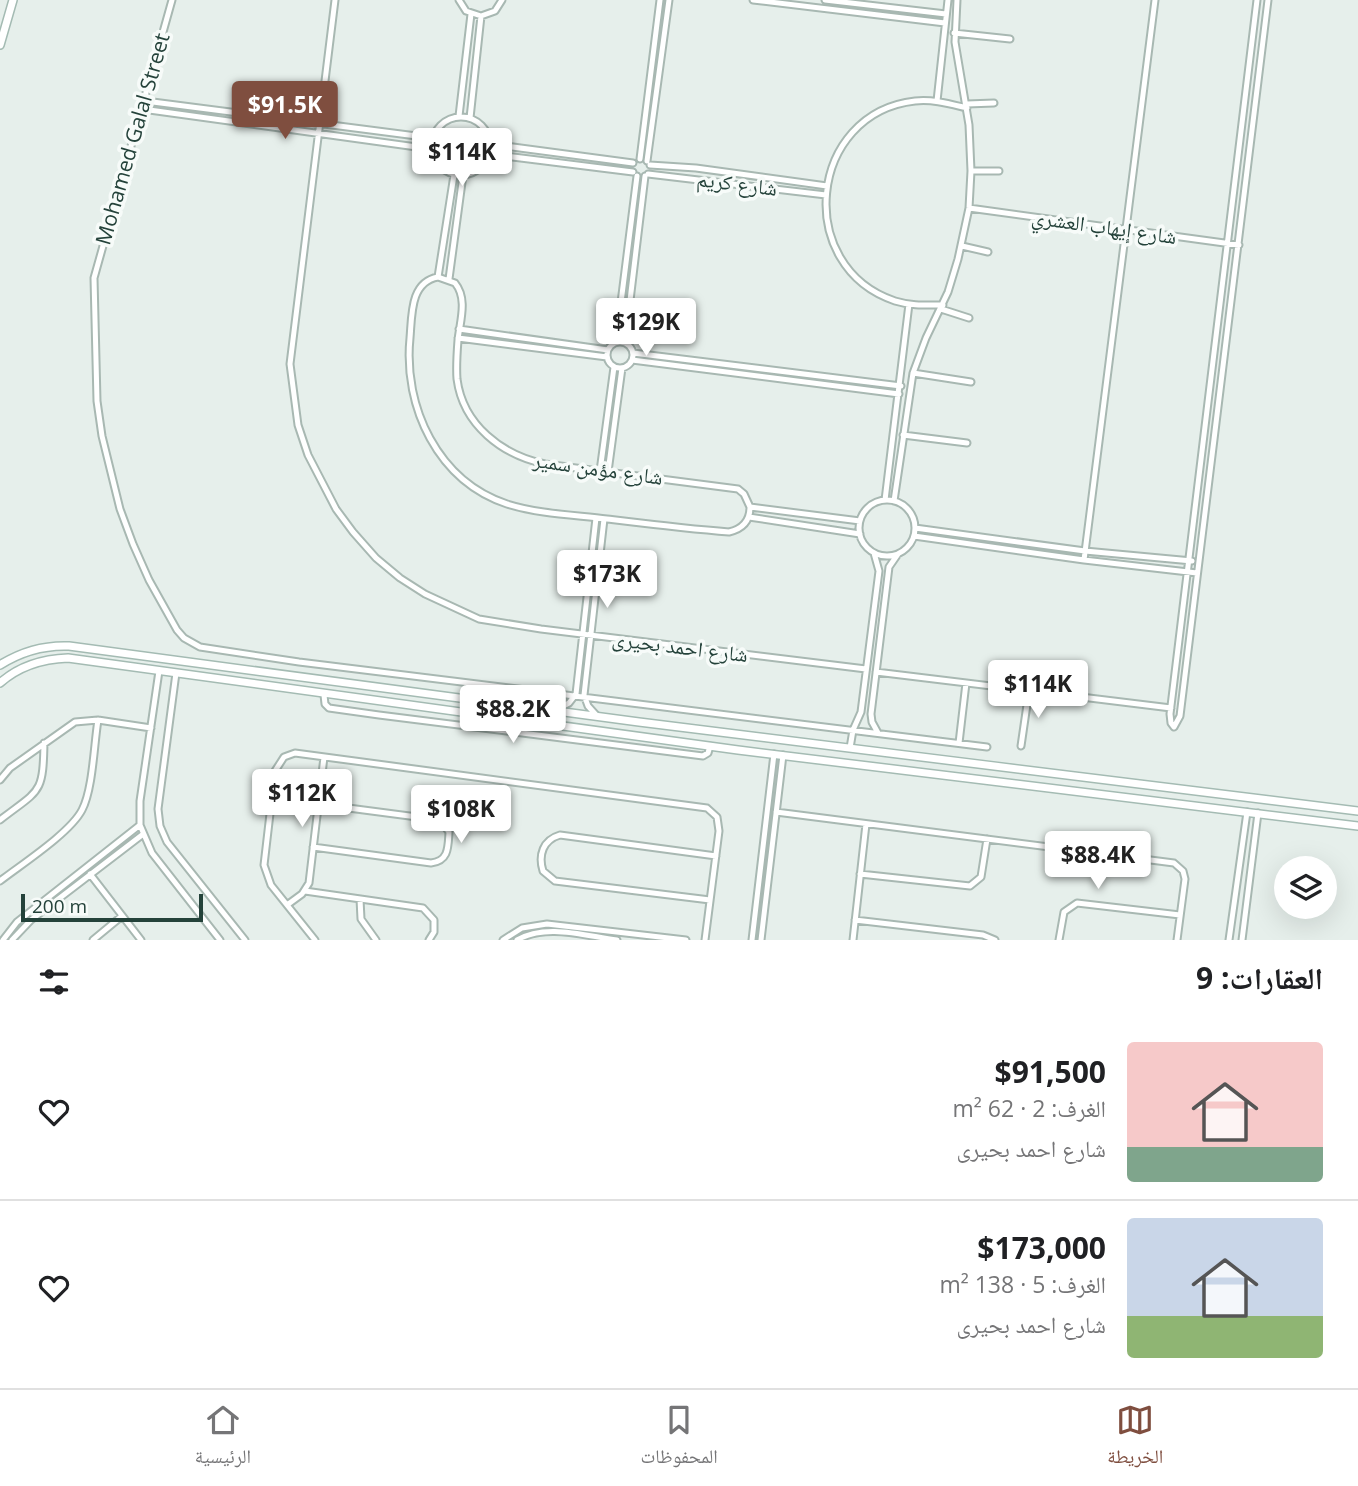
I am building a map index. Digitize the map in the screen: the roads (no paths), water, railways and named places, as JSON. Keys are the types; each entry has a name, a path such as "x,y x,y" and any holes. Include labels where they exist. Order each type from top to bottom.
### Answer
{"street":[{"path":"0,45 13,0"},
{"name":"Mohamed Galal Street","path":"172,0 94,278 97,401 109,471 124,520 144,568 172,622 184,638 200,647 241,653 987,747"},
{"name":"شارع احمد بحيرى","path":"335,0 290,364 300,432 308,455 323,486 353,532 376,558 400,578 455,609 491,622 866,669"},
{"path":"460,0 462,6 471,14 481,16 495,11 502,0"},
{"path":"490,144 633,163 640,159 660,0"},
{"path":"632,360 633,353 625,342 668,0"},
{"path":"752,0 945,23"},
{"path":"825,0 946,14"},
{"path":"937,101 948,0"},
{"path":"894,501 913,373 926,338 942,307 962,246 970,208 967,106 954,33 957,0"},
{"path":"1084,560 1155,0"},
{"path":"1256,0 1171,708 1170,719 1174,727 1180,716 1268,0"},
{"path":"459,116 471,14"},
{"path":"470,118 481,16"},
{"path":"954,33 1010,39"},
{"path":"969,318 942,307 909,304 883,296 860,281 836,249 830,236 825,209 827,186 838,153 860,125 880,112 902,104 937,101 967,106 994,103"},
{"path":"145,102 432,138"},
{"path":"142,109 431,149"},
{"path":"452,117 470,118 484,128 490,144 489,154 479,169 463,175 454,175 438,165 431,149 432,138 439,125 452,117"},
{"name":"شارع كريم","path":"489,154 635,174 826,195"},
{"name":"شارع كريم","path":"640,159 649,163 827,186"},
{"path":"607,353 616,342 635,174 633,163"},
{"path":"971,171 999,171"},
{"path":"438,276 454,175"},
{"name":"شارع مؤمن سمير","path":"463,175 449,279 455,283 462,295 457,379 467,409 485,433 517,456 545,464 731,487 744,494 750,507"},
{"path":"778,189 779,180"},
{"name":"شارع إيهاب العشري","path":"970,208 1239,244"},
{"path":"962,246 988,252"},
{"path":"449,279 438,276 425,281 416,292 408,358 411,391 415,409 429,438 456,471 495,499 522,508 729,532 741,527 749,517 750,507 860,521"},
{"path":"885,500 909,304"},
{"path":"459,329 607,353 618,368 608,472"},
{"path":"458,338 607,353"},
{"path":"616,342 625,342"},
{"path":"633,353 901,386"},
{"path":"618,368 632,360 899,394"},
{"path":"600,471 618,368"},
{"path":"913,373 971,382"},
{"path":"903,435 967,443"},
{"path":"878,733 871,718 890,567 898,554 908,547 915,528 911,514 901,504 885,500 869,507 860,521 860,534 865,545 874,553 886,556 898,554"},
{"path":"749,517 860,534"},
{"path":"554,711 569,703 576,694 596,518"},
{"path":"597,717 588,706 584,695 604,519"},
{"path":"915,528 1086,551 1199,561"},
{"path":"914,536 1197,573"},
{"path":"850,748 853,730 862,712 879,571 874,553"},
{"path":"0,665 23,652 53,646 597,717 1125,780 1358,811"},
{"path":"0,683 29,665 55,659 176,673 637,737 1358,826"},
{"path":"159,671 140,801 142,835 152,853 220,940"},
{"path":"249,684 250,671"},
{"path":"876,672 1171,708"},
{"path":"176,673 159,803 160,827 167,842 244,940"},
{"path":"958,743 966,683"},
{"path":"392,704 394,690"},
{"path":"1021,746 1030,691"},
{"path":"324,695 325,704 329,708 379,715 703,756 708,753 710,746"},
{"path":"0,780 10,768 75,722 98,720 151,728"},
{"path":"0,881 79,816 88,793 98,720"},
{"path":"637,737 639,722"},
{"path":"0,820 33,795 40,785 44,743"},
{"path":"902,769 904,753"},
{"path":"315,940 271,885 264,865 275,771 280,761 289,754 700,806 713,812 719,824 705,940"},
{"path":"752,940 774,754"},
{"path":"761,940 783,755"},
{"path":"287,905 305,891 310,878 324,757"},
{"path":"1123,796 1125,780"},
{"path":"313,846 431,863 441,861 447,853 449,832 440,820 318,804"},
{"path":"776,812 1174,863 1183,871 1185,878 1177,940"},
{"path":"1229,940 1247,812"},
{"path":"1242,940 1258,813"},
{"path":"853,940 866,824"},
{"path":"3,940 17,922 140,825"},
{"path":"12,940 31,920 142,835"},
{"path":"710,900 555,881 543,871 542,849 549,839 560,835 716,856"},
{"path":"860,874 970,886 981,877 987,839"},
{"path":"90,874 141,940"},
{"path":"305,891 417,907 428,911 435,926 429,940"},
{"path":"360,899 361,919 376,940"},
{"path":"1059,940 1062,916 1068,908 1077,903 1180,915"},
{"path":"93,940 122,916"},
{"path":"855,920 983,935 995,940"},
{"path":"503,940 522,928 547,923 686,940"},
{"path":"517,940 529,934 547,931 617,940"}]}
